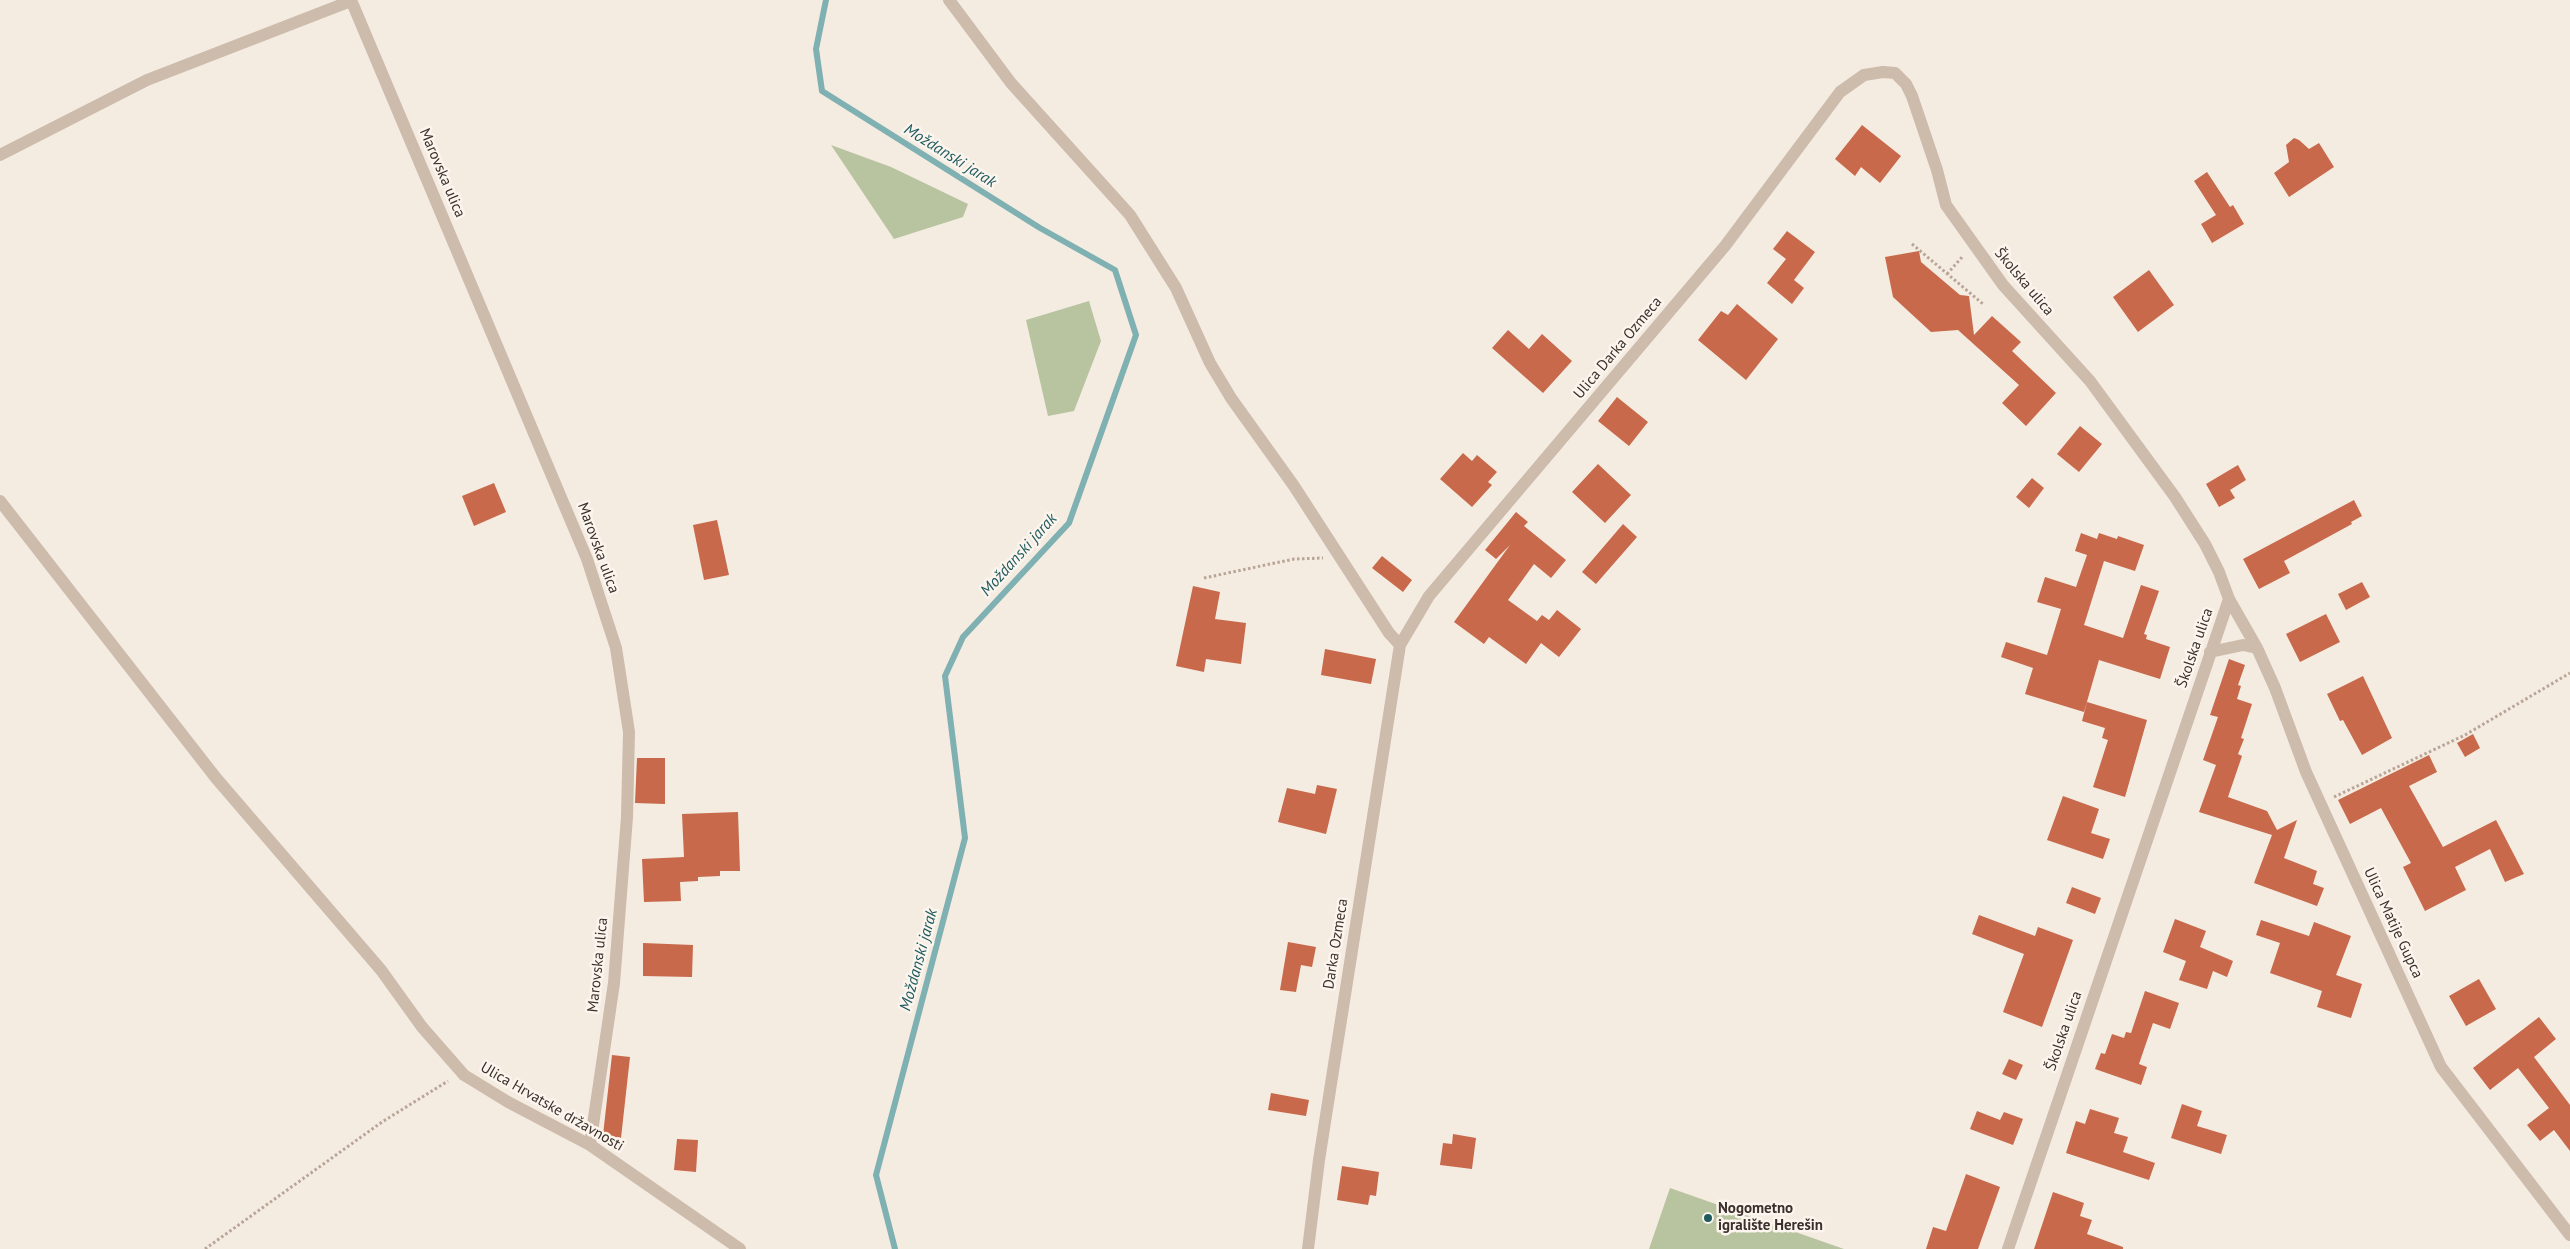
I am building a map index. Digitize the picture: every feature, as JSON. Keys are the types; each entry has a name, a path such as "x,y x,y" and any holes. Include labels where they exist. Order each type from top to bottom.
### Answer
{"street":[{"path":"949,0 1011,83 1130,215 1176,288 1210,363 1231,398 1294,486 1389,633 1400,645"},
{"path":"0,155 148,80 351,1"},
{"name":"Marovska ulica","path":"351,1 584,551 616,648 628,732 628,817 614,983 590,1145"},
{"name":"Školska ulica","path":"1864,75 1883,72 1895,73 1906,84 1919,113 1946,206 1973,246 2003,285 2090,381 2175,497 2205,544 2219,572 2229,599 2008,1249"},
{"name":"Ulica Darka Ozmeca","path":"1400,645 1429,596 1724,246 1840,92 1864,75"},
{"name":"Ulica Hrvatske državnosti","path":"0,501 216,778 381,970 422,1027 464,1074 508,1102 590,1145 740,1249"},
{"name":"Ulica Matije Gupca","path":"2229,599 2257,648 2275,688 2320,804 2441,1067 2570,1235"},
{"name":"Darka Ozmeca","path":"1308,1249 1319,1160 1400,645"},
{"path":"2210,652 2243,645 2257,648"}],"path":[{"path":"1912,244 1983,304"},
{"path":"1947,274 1973,246"},
{"path":"1204,578 1294,559 1320,558 1343,562"},
{"path":"2320,804 2465,735 2570,674"},
{"path":"205,1249 382,1122 442,1084 464,1074"}],"green space":[{"path":"831,145 891,167 968,204 963,217 894,239"},
{"path":"1089,301 1101,341 1074,411 1048,416 1026,320"},
{"name":"Nogometno igralište Herešin","path":"1670,1188 1844,1249 1649,1249"}],"building":[{"path":"1862,125 1901,156 1880,183 1861,167 1855,176 1835,159"},
{"path":"2294,138 2309,149 2319,143 2334,167 2289,197 2274,173 2289,162 2286,145"},
{"path":"2207,172 2230,207 2233,205 2244,224 2212,243 2201,224 2216,215 2194,181"},
{"path":"1787,231 1815,252 1794,280 1804,288 1792,304 1767,283 1786,259 1773,249"},
{"path":"1919,251 1921,262 1960,295 1969,296 1974,335 1992,316 2021,342 2012,351 2056,393 2026,426 2002,403 2019,385 1958,330 1931,332 1893,297 1885,257"},
{"path":"2149,270 2174,305 2138,332 2113,297"},
{"path":"1737,304 1778,339 1746,380 1698,340 1721,311 1728,315"},
{"path":"1508,330 1529,349 1542,334 1572,361 1543,393 1492,348"},
{"path":"1617,397 1648,422 1629,446 1598,421"},
{"path":"2080,426 2102,444 2079,472 2057,454"},
{"path":"1463,453 1472,461 1477,455 1497,472 1488,482 1492,485 1472,507 1440,479"},
{"path":"1598,464 1631,495 1605,523 1572,492"},
{"path":"2238,465 2246,480 2230,490 2235,498 2219,507 2206,484"},
{"path":"2032,478 2044,488 2029,508 2016,497"},
{"path":"494,483 506,512 474,526 462,496"},
{"path":"2354,500 2362,516 2351,522 2352,524 2284,561 2290,573 2259,589 2243,559"},
{"path":"1516,512 1528,522 1524,526 1566,560 1551,578 1534,564 1508,600 1537,621 1542,615 1549,620 1557,610 1581,629 1559,657 1541,643 1526,664 1489,637 1484,644 1454,622 1510,545 1496,559 1485,550"},
{"path":"717,520 729,575 704,580 693,525"},
{"path":"1623,524 1637,537 1596,584 1582,572"},
{"path":"2081,533 2097,539 2099,533 2117,539 2118,536 2144,545 2135,571 2104,561 2084,625 2123,638 2141,585 2159,591 2144,634 2147,635 2146,639 2170,647 2160,679 2099,660 2084,712 2025,694 2033,668 2001,657 2006,642 2047,655 2061,609 2037,602 2045,577 2076,587 2087,555 2075,551"},
{"path":"1382,556 1412,580 1403,592 1372,568"},
{"path":"2362,582 2370,597 2346,610 2338,594"},
{"path":"1193,586 1220,592 1215,619 1246,623 1241,664 1206,659 1204,672 1176,666"},
{"path":"2326,614 2340,642 2300,662 2286,634"},
{"path":"1325,649 1376,659 1371,684 1321,675"},
{"path":"2229,659 2245,665 2238,685 2241,686 2237,699 2252,704 2241,738 2244,739 2238,754 2242,756 2228,797 2267,811 2277,830 2297,820 2284,858 2317,871 2313,884 2324,888 2317,906 2254,883 2272,835 2199,812 2216,765 2203,760 2218,717 2210,715"},
{"path":"2363,676 2392,738 2362,755 2343,720 2340,721 2327,694"},
{"path":"2087,702 2147,720 2125,797 2093,787 2108,740 2102,738 2105,728 2082,721"},
{"path":"2473,734 2480,748 2465,757 2457,743"},
{"path":"2429,755 2437,772 2409,786 2443,847 2496,820 2524,874 2505,882 2490,849 2455,867 2466,890 2425,911 2403,867 2411,863 2381,808 2350,824 2338,800"},
{"path":"637,758 665,758 665,804 635,803"},
{"path":"1317,785 1337,789 1326,834 1278,822 1287,788 1315,794"},
{"path":"2063,796 2099,809 2091,833 2110,839 2103,859 2047,840"},
{"path":"738,812 740,871 720,871 720,876 698,877 698,881 680,882 681,901 644,902 642,859 684,857 682,814"},
{"path":"2072,887 2101,898 2095,914 2066,903"},
{"path":"1979,915 2035,936 2038,927 2073,940 2042,1027 2003,1012 2024,954 1972,934"},
{"path":"2175,919 2206,931 2200,947 2233,961 2227,977 2213,971 2207,989 2179,980 2186,961 2163,952"},
{"path":"2261,920 2309,936 2314,922 2351,936 2336,975 2362,984 2351,1018 2317,1007 2322,991 2270,973 2280,943 2256,935"},
{"path":"1288,942 1316,947 1312,967 1301,965 1296,992 1280,990"},
{"path":"643,943 693,945 692,977 643,976"},
{"path":"2479,979 2496,1009 2466,1026 2449,996"},
{"path":"2145,991 2179,1003 2170,1029 2153,1023 2139,1064 2147,1067 2141,1085 2095,1069 2101,1053 2105,1054 2112,1034 2124,1038 2126,1032 2131,1033"},
{"path":"2539,1017 2556,1039 2534,1057 2570,1105 2570,1151 2554,1130 2540,1141 2527,1125 2549,1108 2518,1068 2490,1090 2473,1068"},
{"path":"612,1055 630,1057 621,1138 603,1135"},
{"path":"2009,1059 2023,1065 2016,1080 2002,1074"},
{"path":"1271,1093 1309,1100 1306,1116 1268,1110"},
{"path":"2182,1104 2202,1111 2197,1126 2227,1135 2221,1154 2171,1138"},
{"path":"2090,1109 2119,1118 2114,1133 2128,1137 2123,1152 2155,1163 2149,1180 2066,1153 2076,1121 2085,1124"},
{"path":"1977,1111 2000,1120 2004,1112 2023,1119 2013,1145 1970,1129"},
{"path":"1453,1134 1476,1138 1472,1169 1440,1165 1443,1143 1452,1144"},
{"path":"677,1139 698,1140 696,1172 674,1170"},
{"path":"1342,1166 1379,1172 1376,1196 1370,1195 1368,1205 1337,1200"},
{"path":"1966,1174 2000,1187 1978,1249 1926,1249 1933,1227 1946,1231"},
{"path":"2053,1192 2084,1203 2080,1216 2092,1220 2087,1234 2123,1247 2123,1249 2034,1249"}],"waterway":[{"name":"Moždanski jarak","path":"826,0 816,49 822,91 1040,228 1115,270 1136,335 1069,523 963,637 945,676 965,838 876,1175 895,1249"}],"place":[{"name":"Nogometno igralište Herešin","path":"1708,1218"}]}
